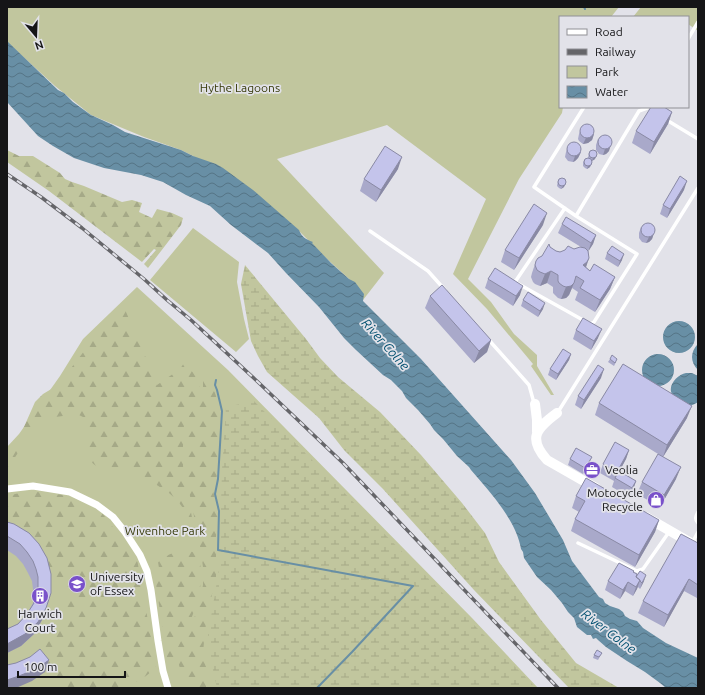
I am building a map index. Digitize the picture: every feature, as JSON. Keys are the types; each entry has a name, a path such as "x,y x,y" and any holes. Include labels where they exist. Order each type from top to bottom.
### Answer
{"street":[{"path":"535,404 537,420 536,436 541,454 546,460 608,494"},
{"path":"537,432 542,425 557,413"},
{"path":"7,489 33,486 70,492 98,505 113,518 125,532 140,555 147,571 152,590 158,641 168,688"},
{"path":"638,512 695,546"}],"lane":[{"path":"689,37 698,22"},
{"path":"565,208 515,282 590,324 594,322 637,254 576,216 565,208 534,187 583,108"},
{"path":"576,216 639,111 645,108"},
{"path":"648,108 653,112"},
{"path":"660,115 698,139"},
{"path":"557,413 698,188"},
{"path":"370,231 428,271 448,294"},
{"path":"483,334 528,385 535,404"},
{"path":"698,512 695,520 698,522"},
{"path":"578,543 637,571 643,569 649,562 670,531"},
{"path":"695,546 698,532"}],"green space":[{"name":"Hythe Lagoons","path":"7,7 619,7 612,16 559,16 559,108 563,108 562,113 519,179 468,279 491,302 514,334 537,355 537,366 554,395 551,395 531,366 533,364 487,309 453,274 486,199 387,125 277,159 384,273 363,300 348,278 295,227 193,156 91,115 55,86 7,42"},
{"path":"641,7 698,7 698,31 689,25 689,16 634,16"},
{"path":"7,150 19,156 33,156 60,173 65,179 122,202 132,200 142,203 139,212 152,218 157,209 172,213 183,218 181,225 148,268 144,264 156,250 154,249 142,262 49,191 7,162"},
{"path":"193,228 239,262 237,282 249,339 236,352 150,280"},
{"path":"245,265 320,358 338,377 380,412 421,455 462,503 485,533 499,562 541,620 576,663 619,688 569,688 474,590 383,489 344,450 319,418 267,372 251,341 241,284"},
{"name":"Wivenhoe Park","path":"137,287 228,370 472,618 538,688 7,688 7,447 19,434 60,376 83,339"},
{"path":"123,305 157,385 180,369 184,363 184,354 194,374 200,378 197,400 185,418 183,434 183,466 194,528 186,512 177,500 140,474 130,469 107,469 93,464 87,454 90,430 88,422 77,414 41,419 7,469 7,460 16,445 35,402 43,394 58,385 105,324"},
{"path":"203,379 210,381 213,387 219,412 217,475 213,491 218,516 216,536 216,578 207,615 204,641 203,655 207,671 206,688 187,688 176,655 177,649 195,616 200,601 203,585 203,567 187,481 186,428 189,416 199,401 203,387"},
{"path":"254,401 536,688 217,688 208,635 219,569 222,470 226,407"},
{"name":"University of Essex","path":"28,491 63,495 102,513 137,559 156,666 142,679 123,688 62,688 58,685 48,670 45,647 64,624 66,617 66,602 63,593 43,555 7,526 7,496"},
{"path":"182,550 199,553 201,568 200,592 192,617 177,642 174,653 176,666 167,659 155,577 160,574 158,562 169,554"}],"water":[{"name":"River Colne","path":"7,41 58,90 64,93 73,102 91,115 125,132 181,150 223,168 253,190 299,230 304,238 313,242 312,243 331,263 349,279 355,282 364,294 363,301 421,359 511,460 535,493 563,540 572,561 599,597 610,606 619,609 625,616 637,621 643,628 666,643 698,658 698,688 666,688 645,672 606,647 596,638 593,639 591,635 587,635 577,627 574,618 551,590 537,577 524,558 518,538 508,517 469,467 434,430 406,398 402,391 344,338 319,307 268,253 231,225 210,206 163,182 141,175 104,168 74,158 38,136 7,102"},
{"path":"676,321 682,321 691,325 695,337 691,349 682,353 676,353 667,349 663,340 663,334 667,325"},
{"path":"698,344 698,370 692,360 692,354"},
{"path":"658,354 669,359 674,370 669,381 658,386 647,381 642,370 647,359"},
{"path":"686,373 692,373 698,376 698,402 696,404 685,404 676,399 671,392 672,385 676,379"}],"building":[{"path":"650,108 666,108 672,112 654,142 636,131"},
{"path":"587,124 592,126 594,131 592,136 587,138 582,136 580,131 582,126"},
{"path":"605,135 610,137 612,142 610,147 605,149 600,147 598,142 600,137"},
{"path":"574,142 579,144 581,149 579,154 574,156 569,154 567,149 569,144"},
{"path":"385,146 402,157 381,190 364,179"},
{"path":"593,150 596,151 596,157 593,158 590,157 589,154 590,151"},
{"path":"588,158 591,159 591,165 588,166 585,165 584,162 585,159"},
{"path":"680,176 687,181 670,209 663,205"},
{"path":"562,178 565,179 565,185 562,186 559,185 558,182 559,179"},
{"path":"534,204 547,213 519,258 505,250"},
{"path":"566,217 596,235 591,243 562,224"},
{"path":"648,223 653,225 655,230 653,235 648,237 643,235 641,230 643,225"},
{"path":"549,244 550,247 560,252 565,250 568,246 574,249 580,247 585,248 588,251 589,258 583,265 590,271 594,264 615,277 600,300 580,288 584,281 576,276 574,283 571,286 566,287 559,283 558,275 551,271 545,274 537,270 535,265 536,261 542,256"},
{"path":"612,246 624,254 620,261 607,253"},
{"path":"495,268 523,286 516,296 488,279"},
{"path":"442,285 491,340 479,351 430,296"},
{"path":"528,292 545,303 540,311 523,300"},
{"path":"583,318 602,329 594,341 576,330"},
{"path":"563,349 571,354 558,374 550,369"},
{"path":"612,355 617,359 615,363 610,359"},
{"path":"623,364 692,406 667,445 599,403"},
{"path":"598,365 604,369 584,400 578,396"},
{"path":"615,442 629,450 617,472 603,464"},
{"path":"576,448 592,457 585,468 570,459"},
{"path":"658,454 681,467 664,495 642,482"},
{"path":"619,471 636,481 632,488 615,478"},
{"path":"586,478 659,520 639,555 575,519 585,501 576,496"},
{"path":"7,522 14,524 29,533 39,544 47,558 51,574 51,593 46,608 38,622 25,634 7,644 7,629 18,624 34,603 38,592 38,577 33,561 27,552 20,544 7,536"},
{"path":"681,534 698,543 698,585 689,579 668,615 643,601"},
{"path":"619,563 637,574 636,577 640,580 636,587 628,582 623,590 608,581"},
{"path":"640,571 646,575 642,583 636,577"},
{"path":"40,649 49,660 36,669 7,680 7,665 30,657"},
{"path":"597,650 602,653 599,657 594,655"}],"waterway":[{"path":"216,380 215,385 222,411 218,479 215,494 219,511 218,550 413,586 317,688"}],"railway":[{"path":"7,174 41,197 82,228 144,279 259,383 343,463 558,688"}],"place":[{"name":"Veolia","path":"592,470"},
{"name":"Motocycle Recycle","path":"656,500"},
{"name":"University of Essex","path":"77,584"},
{"name":"Harwich Court","path":"40,596"}]}
